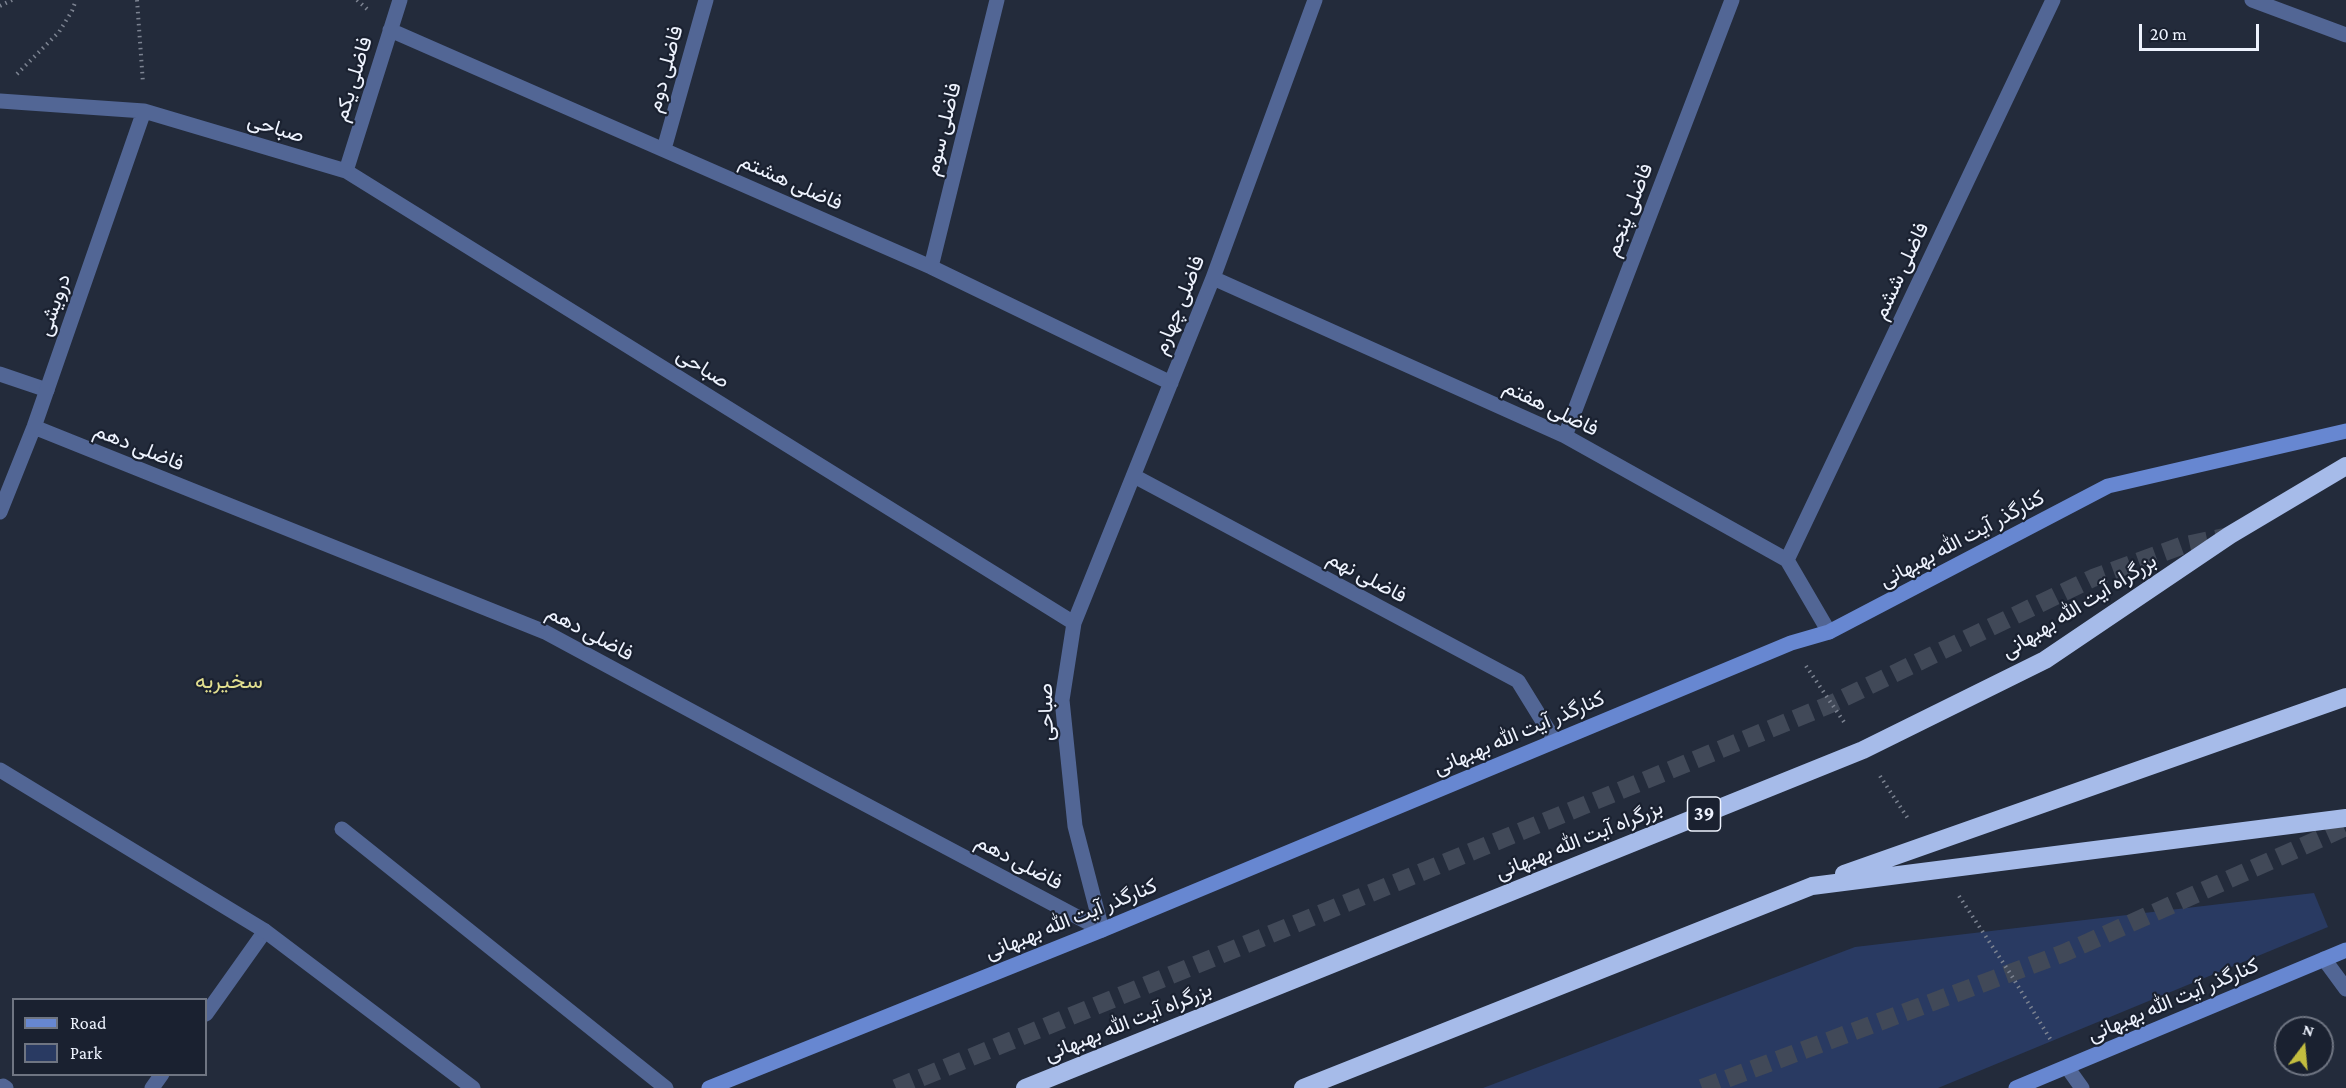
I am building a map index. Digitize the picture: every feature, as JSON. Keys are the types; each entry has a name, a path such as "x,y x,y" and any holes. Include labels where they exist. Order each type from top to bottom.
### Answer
{"highway":[{"name":"بزرگراه آیت الله بهبهانی","path":"1025,1088 1863,750 2045,660 2230,535 2346,466"},
{"path":"1303,1088 1812,886 2346,697"},
{"path":"1812,886 2346,818"}],"main road":[{"name":"کنارگذر آیت الله بهبهانی","path":"709,1088 1102,930 1791,643 1829,632 2108,486 2346,431"},
{"name":"کنارگذر آیت الله بهبهانی","path":"2016,1088 2346,950"}],"street":[{"name":"فاضلی یکم","path":"346,171 399,0"},
{"name":"فاضلی دوم","path":"664,149 706,0"},
{"name":"فاضلی سوم","path":"931,267 997,0"},
{"name":"فاضلی چهارم","path":"1074,623 1213,278 1315,0"},
{"name":"فاضلی پنجم","path":"1564,436 1732,0"},
{"name":"فاضلی ششم","path":"1787,560 2053,0"},
{"path":"2252,0 2346,35"},
{"name":"فاضلی هشتم","path":"390,30 931,267 1171,383"},
{"name":"صباحی","path":"0,101 144,111 346,171 1074,623 1062,700 1075,826 1102,930"},
{"name":"درویشی","path":"0,512 4,495 34,427 144,111"},
{"name":"فاضلی هفتم","path":"1213,278 1564,436 1787,560"},
{"path":"0,374 47,390"},
{"name":"فاضلی دهم","path":"34,427 545,632 1102,930"},
{"name":"فاضلی نهم","path":"1134,476 1518,681 1555,741"},
{"path":"1787,560 1829,632"},
{"path":"0,770 265,931 473,1088"},
{"path":"342,829 666,1088"},
{"path":"207,1013 265,931"},
{"path":"2324,959 2346,989"},
{"path":"2067,1067 2082,1088"}],"path":[{"path":"0,6 12,0"},
{"path":"16,75 59,32 76,0"},
{"path":"137,0 144,111"}],"green space":[{"path":"2314,893 2328,927 1938,1088 1483,1088 1855,947"}],"tunnel":[{"path":"896,1088 1831,704 2093,578 2181,546 2229,536"},
{"path":"1702,1088 2064,953 2346,827"}],"district":[{"name":"سخیریه","path":"229,681"}]}
